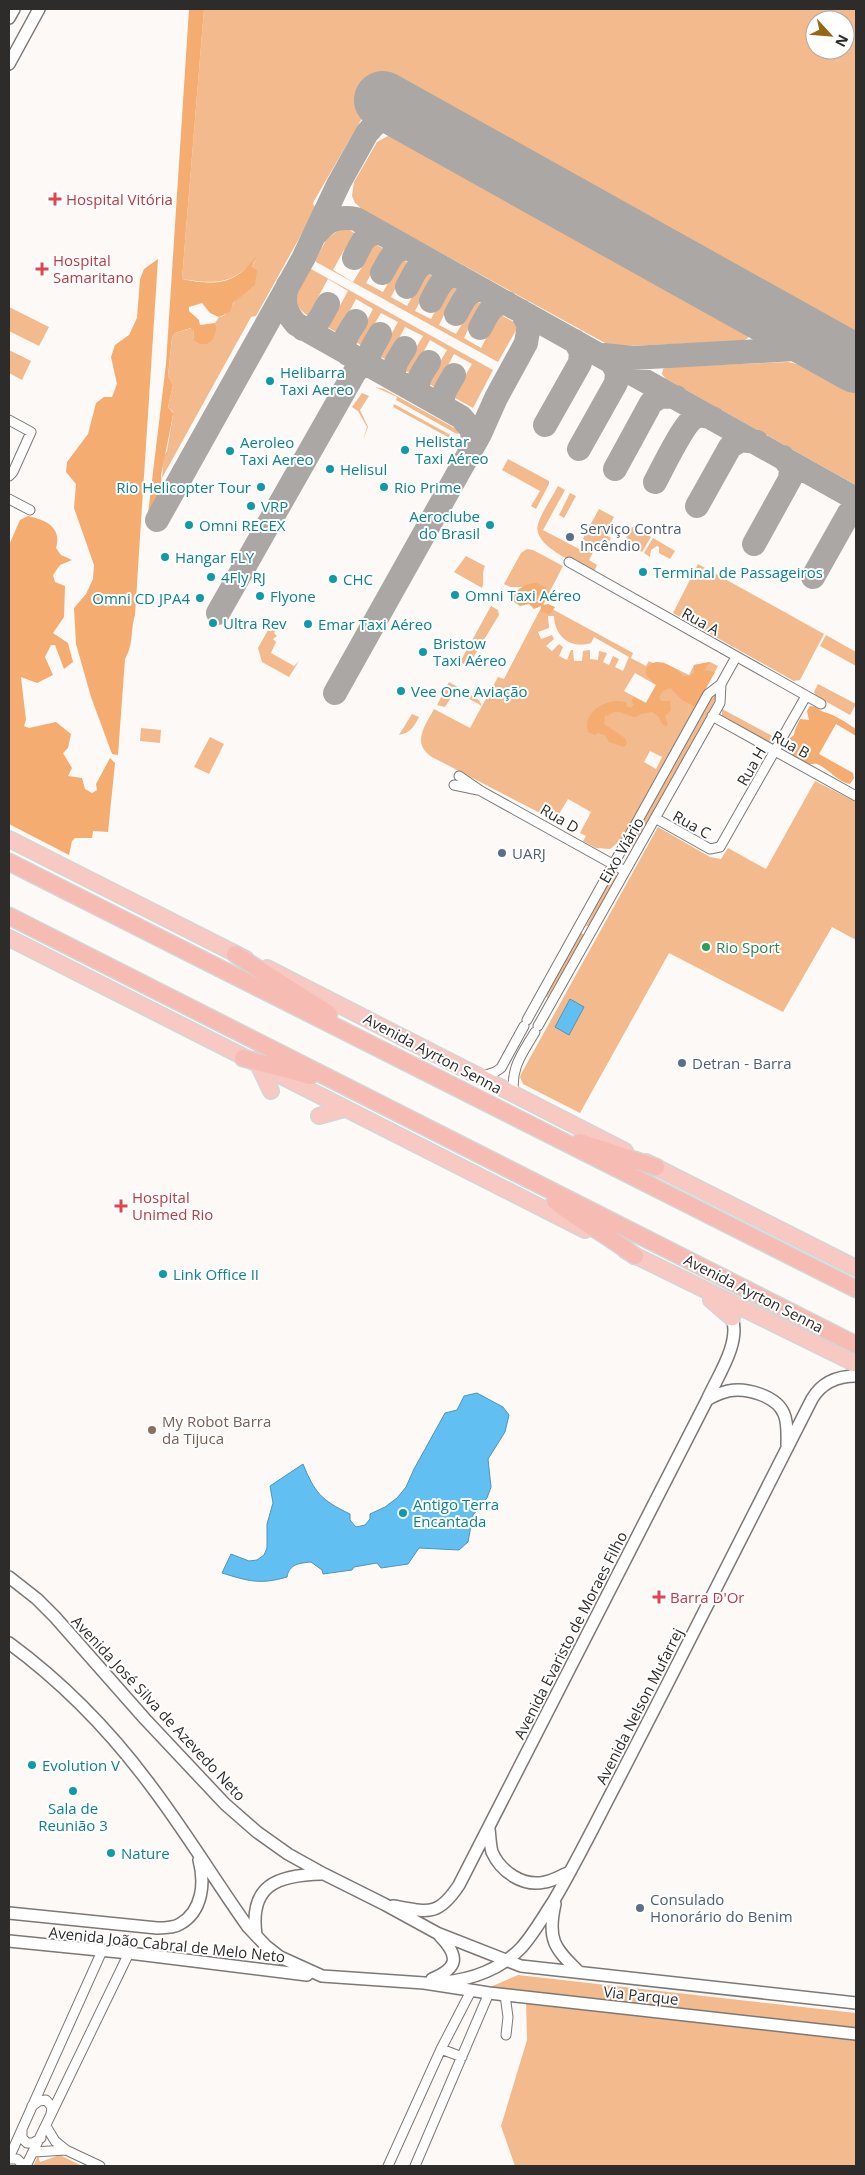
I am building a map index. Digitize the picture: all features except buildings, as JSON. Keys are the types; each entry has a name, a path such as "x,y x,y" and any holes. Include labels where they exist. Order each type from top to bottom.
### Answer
{"highway":[{"name":"Avenida Ayrton Senna","path":"9,839 234,954 280,974 656,1168 856,1268"},
{"name":"Avenida Ayrton Senna","path":"9,862 856,1290"},
{"name":"Avenida Ayrton Senna","path":"9,916 856,1345"},
{"name":"Avenida Ayrton Senna","path":"9,938 344,1109 522,1196 635,1256 856,1364"},
{"path":"234,954 332,1017 345,1032"},
{"path":"243,1058 345,1086"},
{"path":"259,1066 271,1091"},
{"path":"319,1116 344,1109"},
{"path":"537,1129 656,1168"},
{"path":"528,1179 578,1219 635,1256"},
{"path":"692,1284 732,1318"}],"street":[{"path":"9,18 14,9"},
{"path":"9,64 38,9"},
{"path":"9,420 31,432 13,472 9,476"},
{"path":"9,499 30,510"},
{"name":"Rua A","path":"569,562 820,704"},
{"name":"Eixo Viário","path":"480,1077 494,1072 505,1062 612,864 708,694 721,684 736,657"},
{"name":"Eixo Viário","path":"514,1095 512,1082 515,1067 720,703 721,684"},
{"name":"Rua H","path":"718,848 723,844 806,696"},
{"name":"Rua B","path":"712,716 856,796"},
{"name":"Rua D","path":"459,776 481,791 625,871"},
{"name":"Rua D","path":"454,785 481,791"},
{"name":"Rua C","path":"655,818 703,846 710,849 718,848"},
{"path":"622,848 634,855"},
{"path":"505,1062 515,1067"},
{"name":"Avenida Evaristo de Moraes Filho","path":"384,1904 430,1911 441,1907 448,1901 459,1885 706,1400 732,1345 735,1330 732,1318"},
{"name":"Avenida Nelson Mufarrej","path":"424,1983 462,1980 506,1961 521,1948 540,1923 570,1872 815,1393 836,1378 856,1376"},
{"path":"706,1400 715,1395 734,1390 770,1399 777,1404 784,1414 787,1450"},
{"name":"Avenida José Silva de Azevedo Neto","path":"11,1580 37,1599 55,1617 145,1720 225,1804 257,1832 288,1854 437,1933 506,1961"},
{"path":"9,1643 36,1663 93,1716 148,1781 256,1936 280,1957 322,1976 424,1983 447,1972 453,1962 448,1945 437,1933"},
{"path":"489,1829 491,1849 496,1860 504,1869 518,1879 533,1884 546,1882 570,1872"},
{"name":"Avenida João Cabral de Melo Neto","path":"9,1913 157,1928 180,1924 196,1908 203,1888 202,1870 197,1851"},
{"path":"256,1936 254,1918 256,1904 262,1893 272,1883 284,1878 300,1875 324,1874"},
{"path":"557,1894 550,1926 552,1934 561,1954 579,1972"},
{"path":"9,1920 22,1915"},
{"path":"9,1935 44,1945"},
{"name":"Avenida João Cabral de Melo Neto","path":"9,1941 322,1976"},
{"path":"102,1951 9,2158 16,2159 25,2166 34,2152 128,1953"},
{"name":"Via Parque","path":"506,1961 521,1966 856,2003"},
{"name":"Via Parque","path":"424,1983 470,1991 856,2034"},
{"path":"388,2166 441,2049 470,1991"},
{"path":"415,2166 489,1993"},
{"path":"505,1995 508,2016 506,2034"},
{"path":"441,2049 462,2057"},
{"path":"32,2106 39,2101 46,2100 52,2107 51,2114"},
{"path":"46,2126 55,2140 66,2150 100,2166"},
{"path":"22,2129 22,2138 27,2143 33,2143 41,2137"},
{"path":"34,2152 66,2150"}],"shaded area":[{"path":"189,9 204,9 182,279 205,282 224,281 241,273 256,256 252,267 257,270 255,285 233,303 230,312 219,317 210,313 202,303 189,307 189,311 199,320 200,325 215,323 217,327 213,339 208,344 199,344 193,341 194,332 191,328 175,333 172,337 168,376 173,385 168,407 173,415 161,475 162,487 155,501 153,517 147,522 166,364"},
{"path":"204,9 856,9 856,338 399,83 389,80 369,115 365,113 314,201 313,204 316,208 256,316 251,317 162,478 164,456 167,451 173,415 173,412 168,407 173,385 168,376 172,337 175,333 192,328 194,332 193,341 199,344 208,344 217,327 215,323 219,317 226,314 237,299 252,287 254,269 252,267 255,260 230,278 222,281 204,282 182,279"},
{"path":"388,136 403,138 727,318 748,332 748,338 743,341 626,346 605,343 363,210 355,203 352,196 354,182 377,142"},
{"path":"340,230 349,230 360,236 350,253 344,250 333,270 353,282 365,262 360,258 369,241 390,252 380,269 375,267 366,283 383,292 392,276 387,273 396,256 414,266 404,283 399,281 391,297 407,306 416,290 411,287 421,270 439,279 429,297 424,294 415,311 431,319 440,303 436,301 446,283 463,293 454,310 448,307 439,325 456,334 466,317 461,314 470,297 487,307 478,324 472,321 464,338 481,348 490,331 485,328 494,311 519,325 498,362 316,262 315,260 328,237"},
{"path":"158,259 135,615 130,648 125,659 118,755 112,754 91,697 76,644 74,608 86,594 93,579 94,565 74,508 76,484 66,472 67,462 88,434 96,403 104,397 112,397 117,384 111,357 115,345 129,335 137,318 140,279 144,269"},
{"path":"309,269 311,269 493,370 473,408 448,394 457,378 462,381 472,364 454,354 445,371 450,374 441,391 424,381 432,364 437,367 447,350 430,340 420,358 425,360 416,377 399,367 408,351 413,353 423,336 405,327 396,344 401,347 392,363 374,353 383,337 388,340 398,322 381,313 371,330 376,333 368,349 350,339 359,323 364,326 373,309 356,299 347,316 352,319 343,336 322,324 331,308 337,311 348,291 328,279 317,299 322,303 313,319 299,308 296,296"},
{"path":"9,307 49,327 39,346 9,331"},
{"path":"9,350 31,361 22,380 9,373"},
{"path":"788,362 815,368 856,391 856,485 666,379 662,374 663,369 668,367"},
{"path":"375,387 384,389 460,431 458,434 455,433 396,400 397,397"},
{"path":"362,393 369,396 360,410 368,427 363,440 367,427 358,411 352,407"},
{"path":"394,404 454,437 455,441 393,407"},
{"path":"508,459 549,481 536,509 531,506 540,491 502,470"},
{"path":"558,486 565,490 543,530 581,550 584,546 580,544 599,509 614,517 605,534 611,538 604,551 596,547 589,560 597,565 594,572 549,547 542,540 538,532 540,519"},
{"path":"570,493 576,496 564,518 559,515"},
{"path":"28,516 47,523 55,530 57,535 56,548 61,555 72,560 60,565 53,575 55,582 65,586 64,617 53,633 68,643 73,662 64,669 55,645 51,645 45,657 53,675 37,683 21,677 26,720 24,726 29,728 56,722 71,734 68,748 63,753 72,768 68,776 82,778 85,789 92,793 97,790 96,784 110,758 115,763 108,832 93,831 92,838 75,838 72,841 69,855 9,824 9,545 20,520"},
{"path":"632,527 651,537 642,552 624,542"},
{"path":"653,538 675,551 670,559 659,553 659,547 657,546 651,550 650,557 644,553"},
{"path":"527,549 533,550 563,566 546,599 523,587 510,587 504,584 521,553"},
{"path":"466,556 485,566 482,588 454,572"},
{"path":"698,564 824,634 800,680 794,681 673,613"},
{"path":"537,583 546,588 549,593 543,605 548,604 555,607 550,614 541,612 541,606 534,609 529,604 520,606 513,601 518,590 529,584"},
{"path":"543,604 633,653 631,658 646,666 649,661 659,666 662,662 689,675 694,665 710,662 718,666 621,840 610,849 596,848 583,841 586,836 580,833 591,812 568,799 556,819 540,813 432,757 422,746 422,734 434,709 470,728 498,677 504,679","holes":["548,616 554,616 557,630 570,643 591,643 594,637 629,657 623,671 615,667 619,659 613,656 609,665 603,662 607,653 599,651 598,660 590,659 590,650 583,651 582,661 574,661 573,650 571,650 567,660 559,656 563,647 559,644 552,651 546,646 554,639 552,635 541,639 538,632 549,628","635,673 656,685 646,703 624,691","650,751 662,757 656,769 644,762"]},
{"path":"491,606 498,610 499,615 468,666 460,662"},
{"path":"272,623 278,626 274,633 277,636 273,639 276,642 271,653 294,666 299,661 289,677 262,662 258,648"},
{"path":"826,635 856,652 856,666 820,646"},
{"path":"656,662 671,666 683,676 690,676 694,673 694,665 710,662 704,670 715,672 696,707 682,700 670,688 663,691 659,697 661,701 670,701 671,710 665,716 668,724 666,726 652,712 632,717 615,712 608,716 605,715 604,724 625,738 627,743 624,747 609,742 605,735 598,733 595,735 588,732 587,724 589,717 593,711 606,703 620,701 627,703 626,706 631,708 634,704 631,702 634,697 646,703 656,685 646,675 646,668"},
{"path":"449,682 479,700 482,706 455,691 445,707 437,705"},
{"path":"818,684 856,704 850,715 816,696 814,692"},
{"path":"715,694 717,697 634,846 630,847 630,844"},
{"path":"810,706 837,717 856,729 856,736 836,724 819,754 853,773 854,778 850,784 842,781 817,764 803,764 790,757 794,748 788,743 794,735 800,719 809,720 807,711"},
{"path":"722,709 778,739 768,742 722,716"},
{"path":"412,714 419,717 415,724 409,731 399,735"},
{"path":"141,728 161,730 160,743 140,741"},
{"path":"210,737 224,744 209,774 194,767"},
{"name":"Rio Sport","path":"815,781 856,802 856,940 832,927 783,1012 669,953 580,1113 523,1084 520,1077 521,1074 658,827 710,857 721,859 728,848 766,869"},
{"path":"615,873 617,877 590,926 586,926 612,875"},
{"path":"580,933 584,937 547,998 546,995"},
{"path":"518,1975 856,2013 856,2166 515,2166 501,2126 527,2040 526,1998 488,1988"},
{"path":"60,2155 82,2166 33,2166 38,2156 40,2162"}],"water":[{"path":"570,999 584,1007 569,1035 555,1027"},
{"path":"477,1393 503,1407 509,1415 505,1432 488,1459 491,1487 487,1498 473,1515 468,1542 459,1550 419,1548 408,1564 381,1568 377,1563 354,1567 352,1570 323,1574 322,1570 311,1562 303,1563 290,1569 287,1577 269,1581 247,1580 222,1573 231,1554 249,1561 257,1560 264,1555 267,1548 267,1524 273,1503 270,1486 303,1464 311,1482 320,1495 350,1514 350,1520 356,1527 365,1525 370,1519 370,1514 385,1507 397,1498 406,1487 445,1413 457,1410 464,1396"}],"taxiway":[{"path":"157,520 303,259 339,183 367,133 377,122 387,116 409,115"},
{"path":"317,233 334,220 344,218 356,219 856,499"},
{"path":"354,258 367,237 380,233"},
{"path":"382,273 395,252 409,249"},
{"path":"407,287 420,266 433,262"},
{"path":"431,301 444,280 448,277 458,276"},
{"path":"288,285 285,296 286,306 289,315 296,324 461,417 472,430 473,446"},
{"path":"456,314 469,294 473,291 483,290"},
{"path":"480,328 493,307 507,303"},
{"path":"303,329 312,327 321,317 328,304"},
{"path":"749,304 768,316 776,329 773,343 761,351"},
{"path":"335,693 480,434 496,398 526,343 529,325 521,311"},
{"path":"348,354 345,341 356,321"},
{"path":"373,367 369,359 373,346 380,334"},
{"path":"545,425 580,363 581,352 575,341"},
{"path":"397,381 394,368 405,348"},
{"path":"605,355 632,358 796,349 835,352"},
{"path":"579,449 616,383 617,372 611,361"},
{"path":"421,394 418,382 429,362"},
{"path":"218,613 356,370 364,365 373,367"},
{"path":"446,408 443,396 454,375"},
{"path":"615,469 651,403 661,396 676,397"},
{"path":"655,482 679,437 690,421 700,416 714,419"},
{"path":"697,506 730,447 741,440 757,442"},
{"path":"754,544 790,479 791,468 783,457"},
{"path":"813,577 849,513 856,507"}],"runway":[{"path":"383,100 856,364"}],"place":[{"name":"Hospital Vitória","path":"55,199"},
{"name":"Hospital Samaritano","path":"42,269"},
{"name":"Helibarra Taxi Aereo","path":"270,381"},
{"name":"Helistar Taxi Aéreo","path":"405,450"},
{"name":"Aeroleo Taxi Aereo","path":"230,451"},
{"name":"Helisul","path":"330,469"},
{"name":"Rio Helicopter Tour","path":"261,487"},
{"name":"Rio Prime","path":"384,487"},
{"name":"VRP","path":"251,506"},
{"name":"Omni RECEX","path":"189,525"},
{"name":"Aeroclube do Brasil","path":"490,525"},
{"name":"Serviço Contra Incêndio","path":"570,537"},
{"name":"Hangar FLY","path":"165,557"},
{"name":"Terminal de Passageiros","path":"643,572"},
{"name":"4Fly RJ","path":"211,577"},
{"name":"CHC","path":"333,579"},
{"name":"Omni Taxi Aéreo","path":"455,595"},
{"name":"Flyone","path":"260,596"},
{"name":"Omni CD JPA4","path":"200,598"},
{"name":"Ultra Rev","path":"213,623"},
{"name":"Emar Taxi Aéreo","path":"308,624"},
{"name":"Bristow Taxi Aéreo","path":"423,652"},
{"name":"Vee One Aviação","path":"401,691"},
{"name":"UARJ","path":"502,853"},
{"name":"Rio Sport","path":"706,947"},
{"name":"Detran - Barra","path":"682,1063"},
{"name":"Hospital Unimed Rio","path":"121,1206"},
{"name":"Link Office II","path":"163,1274"},
{"name":"My Robot Barra da Tijuca","path":"152,1430"},
{"name":"Antigo Terra Encantada","path":"403,1513"},
{"name":"Barra D'Or","path":"659,1597"},
{"name":"Evolution V","path":"32,1765"},
{"name":"Sala de Reunião 3","path":"73,1791"},
{"name":"Nature","path":"111,1853"},
{"name":"Consulado Honorário do Benim","path":"640,1908"}]}
